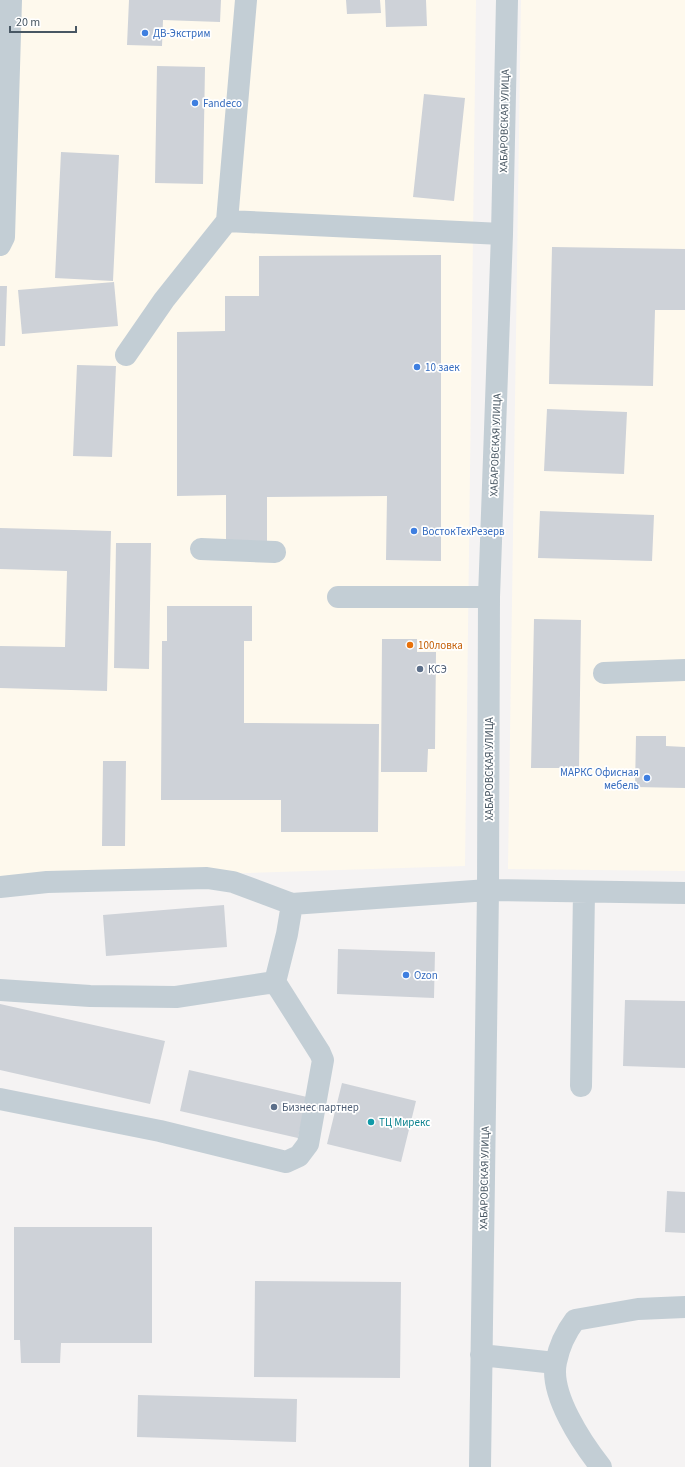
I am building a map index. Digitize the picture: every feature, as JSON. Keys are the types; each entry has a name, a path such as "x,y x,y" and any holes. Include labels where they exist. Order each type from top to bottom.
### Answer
{"street":[{"path":"0,245 4,237 11,0"},
{"path":"126,355 164,300 227,221 246,0"},
{"name":"ХАБАРОВСКАЯ УЛИЦА","path":"480,1467 488,890 489,597 502,234 507,0"},
{"path":"227,221 502,234"},
{"path":"201,549 275,552"},
{"path":"338,597 489,597"},
{"path":"604,673 685,670"},
{"path":"0,887 46,882 207,878 233,882 292,904 488,890 685,893"},
{"path":"581,1086 584,892"},
{"path":"0,1099 160,1131 286,1162 298,1156 308,1144 323,1060 275,982 287,934 292,904"},
{"path":"0,990 90,996 176,997 275,982"},
{"path":"601,1467 584,1446 558,1394 555,1363 565,1334 575,1320 638,1309 685,1307"},
{"path":"481,1355 555,1363"}],"shaded area":[{"path":"0,0 476,0 465,866 0,881"},
{"path":"521,0 685,0 685,871 508,869"}],"building":[{"name":"ДВ-Экстрим","path":"129,0 221,0 220,22 163,20 162,46 127,45"},
{"path":"346,0 380,0 381,13 347,14"},
{"path":"385,0 426,0 427,26 386,27"},
{"path":"157,66 205,67 203,184 155,183"},
{"path":"424,94 465,98 454,201 413,197"},
{"path":"61,152 119,155 113,281 55,278"},
{"path":"552,247 685,249 685,310 655,310 653,386 549,384"},
{"path":"441,255 441,561 386,560 387,496 267,497 267,542 226,542 226,495 177,496 177,332 225,331 225,296 259,296 259,256"},
{"path":"114,282 118,326 22,334 18,290"},
{"path":"0,286 7,286 5,346 0,346"},
{"path":"77,365 116,366 112,457 73,456"},
{"path":"547,409 627,412 624,474 544,471"},
{"path":"540,511 654,515 652,561 538,558"},
{"path":"0,528 111,531 107,691 0,688 0,646 65,647 67,571 0,569"},
{"path":"116,543 151,543 149,669 114,668"},
{"path":"167,606 252,606 252,641 244,641 244,723 379,724 378,832 281,832 281,800 161,800 162,641 167,641"},
{"path":"534,619 581,620 579,768 531,768"},
{"path":"382,639 417,639 417,652 436,652 435,749 428,749 427,772 381,772"},
{"path":"636,736 666,736 666,746 685,747 685,788 635,787"},
{"path":"103,761 126,761 125,846 102,846"},
{"path":"224,905 227,947 106,956 103,915"},
{"path":"338,949 435,952 434,998 337,994"},
{"path":"625,1000 685,1001 685,1068 623,1066"},
{"path":"0,1004 165,1041 150,1104 0,1070"},
{"path":"189,1070 307,1097 298,1138 180,1111"},
{"name":"ТЦ Мирекс","path":"342,1083 416,1101 401,1162 327,1144"},
{"path":"667,1191 685,1192 685,1233 665,1232"},
{"path":"14,1227 152,1227 152,1343 61,1343 60,1363 21,1363 20,1340 14,1340"},
{"path":"255,1281 401,1282 400,1378 254,1377"},
{"path":"138,1395 297,1399 296,1442 137,1437"}],"place":[{"name":"ДВ-Экстрим","path":"145,33"},
{"name":"Fandeco","path":"195,103"},
{"name":"10 заек","path":"417,367"},
{"name":"ВостокТехРезерв","path":"414,531"},
{"name":"100ловка","path":"410,645"},
{"name":"КСЭ","path":"420,669"},
{"name":"МАРКС Офисная мебель","path":"647,778"},
{"name":"Ozon","path":"406,975"},
{"name":"Бизнес партнер","path":"274,1107"},
{"name":"ТЦ Мирекс","path":"371,1122"}]}
